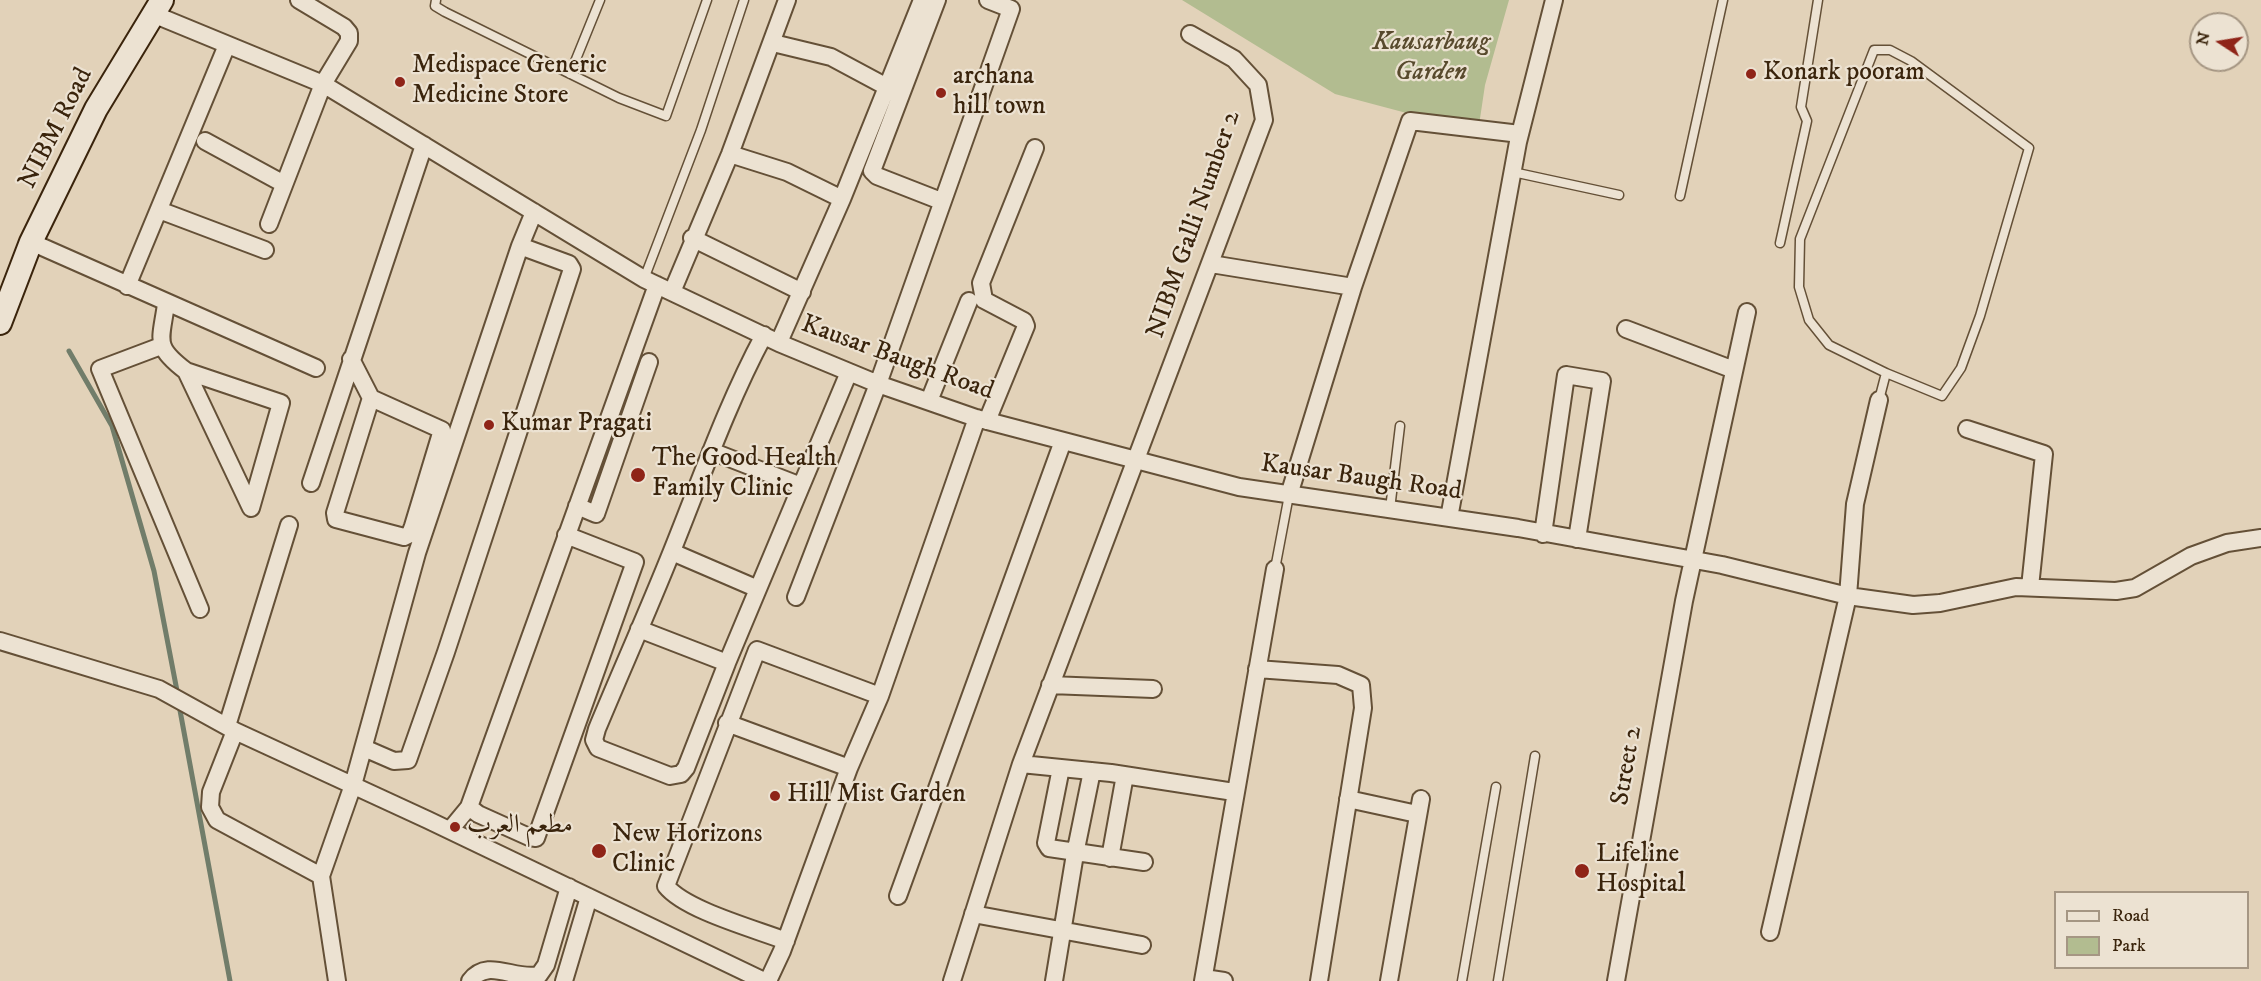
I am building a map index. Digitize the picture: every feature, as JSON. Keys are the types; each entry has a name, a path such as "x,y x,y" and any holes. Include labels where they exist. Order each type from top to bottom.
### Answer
{"main road":[{"name":"NIBM Road","path":"0,323 31,242 96,109 157,7"}],"street":[{"path":"269,224 323,84 349,41 349,33 344,27 299,0"},
{"path":"450,830 469,807 658,285 692,238 730,154 787,0"},
{"path":"849,372 686,768 681,774 670,776 598,748 594,740 711,451 771,339 802,292 842,200 922,0"},
{"path":"937,0 872,171 877,176 941,201"},
{"path":"796,597 878,384 941,201 1013,5 988,0"},
{"path":"1449,518 1520,134 1554,0"},
{"name":"Kausar Baugh Road","path":"157,7 227,45 323,84 658,285 771,339 878,384 982,419 1239,488 1449,518 1693,559 1848,596 1913,605 1940,603 1997,589 2030,587 2116,591 2135,588 2191,556 2227,543 2261,538"},
{"name":"NIBM Galli Number 2","path":"952,981 1021,764 1264,120 1258,85 1234,59 1190,33"},
{"path":"773,43 831,57 887,87"},
{"path":"127,286 227,45"},
{"path":"1289,495 1353,287 1410,121 1520,134"},
{"path":"205,141 284,184"},
{"path":"311,483 424,145"},
{"path":"0,641 159,689 231,728 766,981 786,941 849,768 880,696 982,419 1026,326 1024,321 984,300 981,283 1035,148"},
{"path":"730,154 787,172 842,200"},
{"path":"159,210 265,250"},
{"path":"337,981 321,876 364,748 417,553 520,246 534,212"},
{"path":"692,238 802,292"},
{"path":"31,242 316,368"},
{"path":"364,748 394,761 408,760 446,652 572,269 569,264 520,246"},
{"path":"1211,264 1353,287"},
{"path":"929,401 969,301"},
{"path":"166,303 161,346 167,356 186,370 282,403 251,508 186,370"},
{"name":"Street 2","path":"1616,981 1693,559 1747,312"},
{"path":"1626,329 1734,370"},
{"path":"161,346 100,369 200,609"},
{"path":"351,359 371,398 442,430 413,526 410,534 404,537 336,519 335,513 371,398"},
{"path":"577,506 596,514 649,362"},
{"path":"1543,534 1566,375 1602,381 1577,539"},
{"path":"1770,932 1848,596 1855,504 1879,400"},
{"path":"609,422 626,428"},
{"path":"1967,429 2043,454 2030,587"},
{"path":"898,896 1063,441"},
{"path":"711,451 801,486"},
{"path":"289,525 211,792 210,807 217,820 321,876"},
{"path":"469,807 478,814 536,838 635,562 566,535"},
{"path":"672,552 758,589"},
{"path":"1224,981 1203,979 1234,792 1275,569"},
{"path":"639,629 728,663"},
{"path":"786,941 689,903 674,895 666,886 727,723 757,650 880,696"},
{"path":"1257,669 1338,675 1360,685 1363,708 1319,981"},
{"path":"1050,685 1153,689"},
{"path":"727,723 849,768"},
{"path":"1021,764 1125,775 1234,792"},
{"path":"1061,768 1046,843 1049,848 1075,854 1144,862"},
{"path":"1054,981 1075,854 1092,771"},
{"path":"1110,858 1125,775"},
{"path":"1348,799 1419,807 1389,981"},
{"path":"470,981 476,973 486,969 528,979 539,975 546,965 569,887"},
{"path":"564,981 589,897"},
{"path":"973,914 1142,945"}],"lane":[{"path":"436,0 435,6 445,12 619,98 666,116 707,0"},
{"path":"570,74 600,0"},
{"path":"658,285 701,130 744,0"},
{"path":"1680,196 1723,0"},
{"path":"1779,243 1807,121 1801,107 1818,0"},
{"path":"1874,50 1890,50 1911,61 2029,148 1980,316 1961,368 1942,396 1886,373 1829,345 1809,320 1799,287 1800,239 1874,50"},
{"path":"1513,172 1619,195"},
{"path":"1879,400 1886,373"},
{"path":"1390,509 1400,426"},
{"path":"1275,569 1289,495"},
{"path":"1498,981 1535,756"},
{"path":"1462,981 1496,787"}],"green space":[{"name":"Kausarbaug Garden","path":"1182,0 1509,0 1485,85 1478,132 1335,94"}],"waterway":[{"path":"69,351 112,426 154,571 178,696"},
{"path":"179,705 230,981"}],"place":[{"name":"Konark pooram","path":"1751,74"},
{"name":"Medispace Generic Medicine Store","path":"400,82"},
{"name":"archana hill town","path":"941,93"},
{"name":"Kumar Pragati","path":"489,425"},
{"name":"The Good Health Family Clinic","path":"638,475"},
{"name":"Hill Mist Garden","path":"775,796"},
{"name":"مطعم العرب","path":"455,827"},
{"name":"New Horizons Clinic","path":"599,851"},
{"name":"Lifeline Hospital","path":"1582,871"}]}
